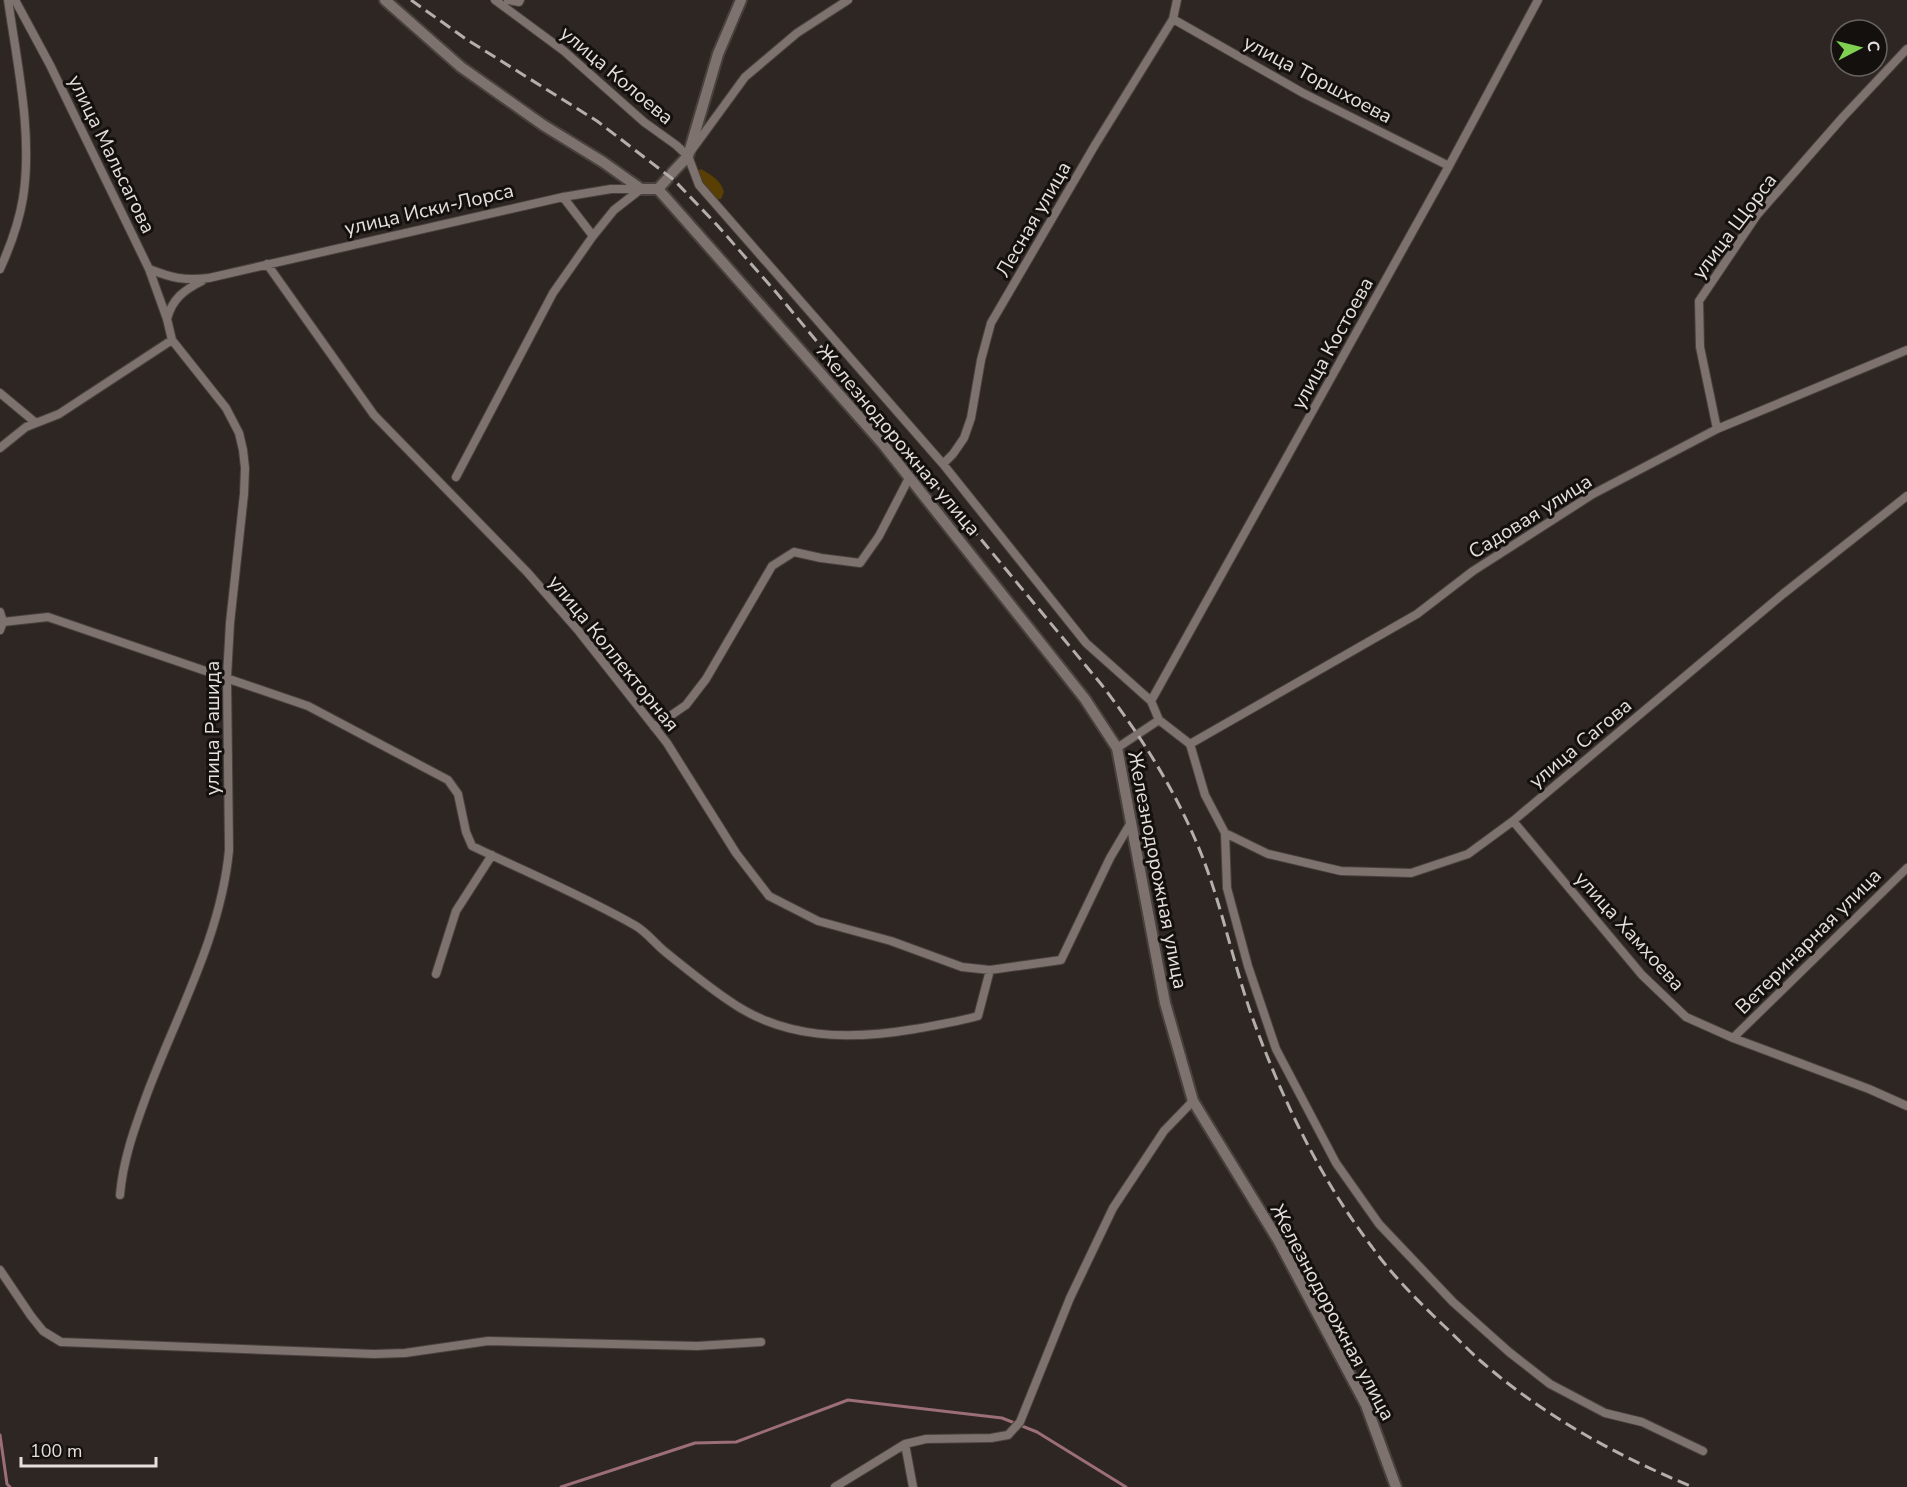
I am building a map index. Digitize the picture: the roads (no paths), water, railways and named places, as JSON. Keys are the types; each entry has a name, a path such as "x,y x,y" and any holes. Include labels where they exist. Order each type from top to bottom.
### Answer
{"street":[{"path":"0,269 9,248 23,198 26,140 8,0"},
{"name":"улица Мальсагова","path":"15,0 50,66 149,269"},
{"path":"385,0 461,66 543,125 641,189 614,210 553,293 456,477"},
{"name":"улица Колоева","path":"495,0 564,51 644,122 676,145 687,156"},
{"path":"508,0 519,2 520,0"},
{"path":"741,0 718,54 687,156 699,185 943,464 1086,642 1151,701 1159,720 1190,744 1205,795 1225,833 1227,888 1248,966 1276,1049 1336,1163 1379,1224 1453,1302 1509,1353 1550,1384 1605,1413 1642,1422 1703,1451"},
{"path":"658,189 687,156 745,77 796,33 848,0"},
{"name":"Лесная улица","path":"943,464 964,438 971,418 981,360 991,323 1095,145 1173,19 1178,0"},
{"name":"улица Костоева","path":"1151,701 1449,166 1538,0"},
{"name":"улица Торшхоева","path":"1173,19 1303,93 1449,166"},
{"name":"улица Щорса","path":"1717,429 1700,347 1699,301 1757,215 1907,49"},
{"path":"611,189 617,182 616,171"},
{"name":"улица Иски-Лорса","path":"208,278 563,197 611,189 658,189"},
{"name":"Железнодорожная улица","path":"658,189 882,443 1085,699 1117,748 1165,1003 1193,1101 1278,1240 1366,1405 1396,1487"},
{"path":"563,197 593,236"},
{"name":"улица Коллекторная","path":"267,264 374,415 527,572 577,629 654,727 736,853 769,896 818,921 891,941 962,967 990,970 1061,960 1110,858 1130,824"},
{"path":"149,269 180,280 208,278"},
{"name":"улица Рашида","path":"120,1195 125,1156 164,1048 206,950 227,872 230,850 227,677 245,468 239,433 226,408 172,340 149,269"},
{"path":"167,319 171,305 181,293 208,278"},
{"path":"0,448 26,427 59,414 172,340"},
{"name":"Садовая улица","path":"1190,744 1418,614 1473,571 1593,494 1717,429 1907,350"},
{"path":"0,393 36,423"},
{"path":"654,727 686,705 706,679 772,566 794,552 860,563 879,536 909,478"},
{"name":"улица Сагова","path":"1225,833 1268,854 1341,871 1411,873 1468,854 1512,821 1783,594 1907,496"},
{"path":"0,612 2,626 48,617 308,706 448,780 458,794 466,832 472,846 638,927 728,1001 758,1019 817,1034 852,1036 880,1035 959,1022 978,1016 990,970"},
{"path":"1117,748 1159,720"},
{"name":"улица Хамхоева","path":"1512,821 1642,975 1686,1017 1907,1106"},
{"path":"435,974 456,911 492,855"},
{"name":"Ветеринарная улица","path":"1734,1038 1907,868"},
{"path":"835,1487 905,1444 926,1439 992,1438 1008,1435 1020,1422 1070,1298 1113,1208 1164,1131 1193,1101"},
{"path":"0,1270 43,1331 61,1342 374,1354 405,1353 488,1341 697,1346 761,1342"},
{"path":"905,1444 913,1487"}],"waterway":[{"path":"561,1487 695,1443 736,1442 848,1400 1002,1418 1037,1432 1126,1487"},
{"path":"0,1435 7,1484 10,1487"}],"railway":[{"path":"411,0 466,39 597,121 674,180 775,291 1101,684 1153,758 1186,818 1212,884 1254,1022 1305,1139 1353,1221 1396,1277 1478,1358 1531,1401 1610,1449 1693,1487"}]}
